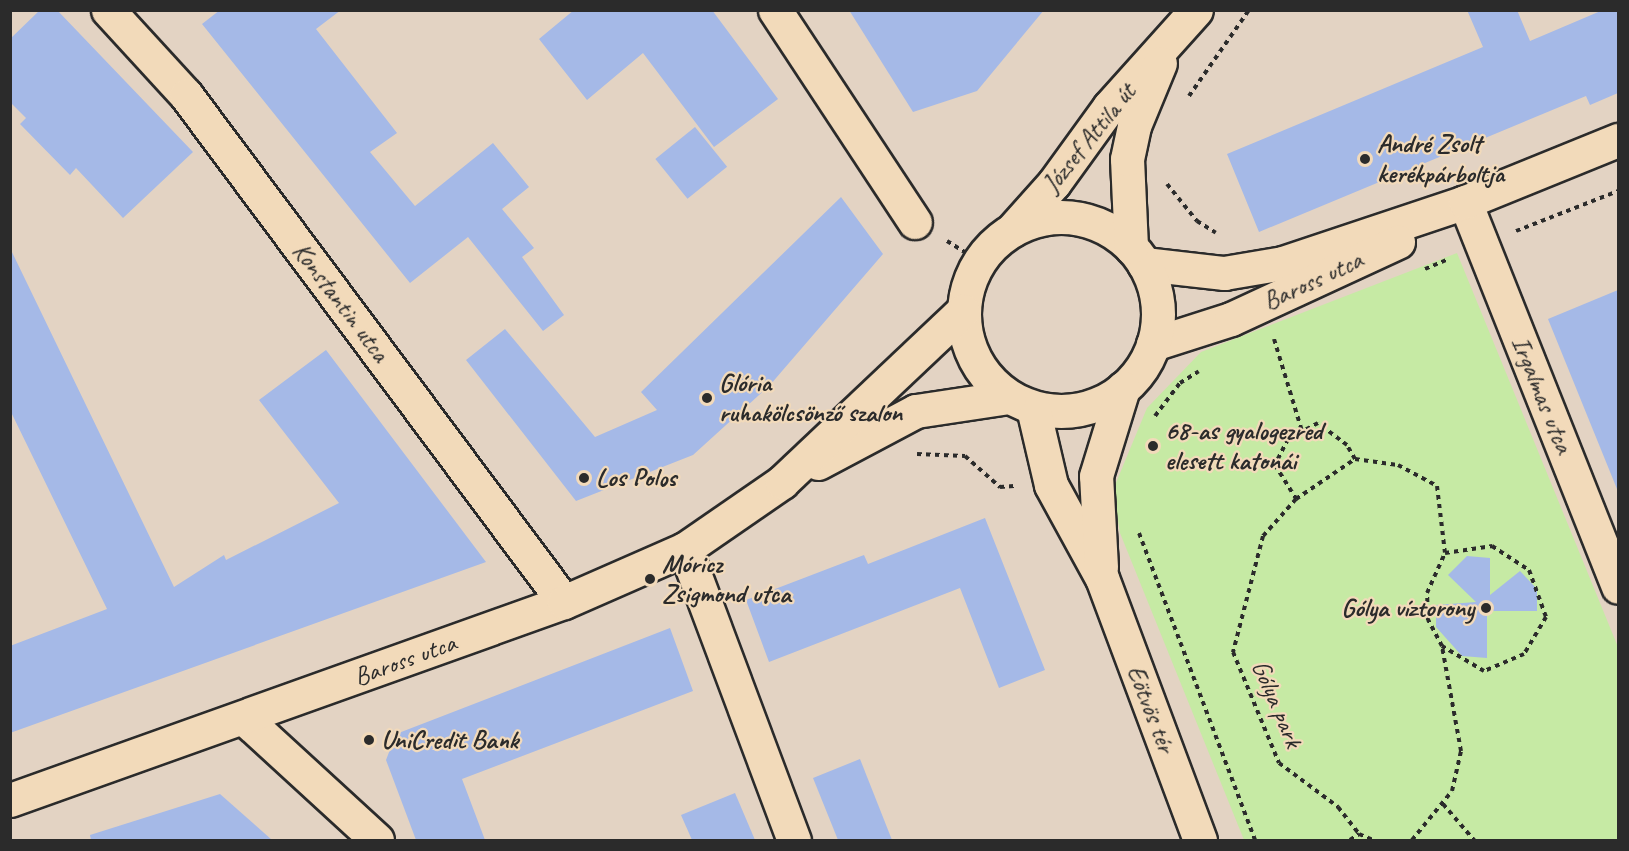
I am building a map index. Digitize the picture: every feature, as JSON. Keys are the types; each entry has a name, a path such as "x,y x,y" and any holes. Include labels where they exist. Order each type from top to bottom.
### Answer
{"street":[{"name":"Konstantin utca","path":"108,10 186,95 564,602"},
{"path":"775,10 915,222"},
{"name":"József Attila út","path":"1011,231 1054,183 1109,107 1196,10"},
{"name":"József Attila út","path":"1137,255 1127,159 1134,126 1167,45"},
{"name":"Baross utca","path":"1137,255 1224,273 1283,263 1465,202 1618,140"},
{"name":"Baross utca","path":"1154,344 1231,319 1415,235 1465,202"},
{"name":"Irgalmas utca","path":"1465,202 1618,587"},
{"path":"1052,217 1074,218 1095,223 1137,255 1157,304 1154,344 1123,388 1090,407 1021,402 970,352 963,311 979,261 1011,231 1052,217"},
{"name":"Baross utca","path":"782,482 963,311"},
{"name":"Eötvös tér","path":"1101,578 1096,476 1123,388"},
{"name":"Baross utca","path":"10,800 245,719 564,602 685,549 782,482 916,411 1021,402"},
{"name":"Eötvös tér","path":"1021,402 1051,485 1101,578 1200,840"},
{"path":"685,549 794,840"},
{"path":"245,719 377,840"}],"path":[{"path":"1184,104 1249,10"},
{"path":"1164,174 1180,204 1224,238 1224,273"},
{"path":"1416,273 1618,190"},
{"path":"1153,419 1180,383 1206,366 1228,337 1231,319"},
{"path":"1264,338 1273,333 1302,430"},
{"path":"1296,499 1275,465 1288,439 1318,423 1347,445 1355,459 1398,465 1437,486 1445,553 1427,593 1428,621 1442,646 1461,751 1443,804 1412,840"},
{"path":"913,454 965,456 1000,487 1051,485"},
{"name":"Gólya park","path":"1355,459 1296,499 1263,536 1233,652 1279,763 1338,807 1359,834"},
{"path":"1137,528 1256,840"},
{"path":"1442,646 1484,671 1524,654 1546,617 1529,570 1492,546 1445,553"},
{"path":"1443,804 1474,840"},
{"path":"1350,840 1359,834 1374,840"}],"green space":[{"path":"1457,253 1618,647 1618,840 1244,840 1120,533 1113,490 1147,408 1201,352"}],"building":[{"path":"40,10 57,10 193,152 123,218 76,168 70,175 20,124 26,118 10,102 10,39"},
{"path":"220,10 341,10 316,29 397,133 370,152 415,206 493,143 529,187 502,209 534,248 522,257 564,315 543,331 468,237 410,283 202,24"},
{"path":"574,10 712,10 778,99 714,147 643,53 587,100 539,39"},
{"path":"849,10 1044,10 977,91 913,112"},
{"path":"1467,10 1517,10 1530,41 1603,10 1618,10 1618,93 1590,105 1586,96 1259,232 1227,154 1483,47"},
{"path":"695,127 727,167 687,199 655,159"},
{"path":"841,197 883,254 770,385 693,455 576,501 466,360 505,329 595,437 657,410 641,392"},
{"path":"10,248 174,587 224,555 226,560 339,503 259,400 326,350 486,562 10,733 10,646 107,609 10,410"},
{"path":"1618,290 1618,488 1617,489 1548,319"},
{"path":"985,518 1045,670 999,688 960,588 769,662 746,600 864,555 868,564"},
{"name":"Gólya víztorony","path":"1467,556 1490,558 1490,595 1520,571 1537,589 1537,611 1487,611 1487,658 1462,656 1436,627 1436,605 1476,602 1448,575"},
{"path":"670,628 693,691 462,779 485,840 416,840 386,760 396,734"},
{"path":"860,759 892,840 838,840 813,778"},
{"path":"735,793 755,840 692,840 681,815"},
{"path":"220,794 272,840 91,840 90,835"}],"place":[{"name":"André Zsolt kerékpárboltja","path":"1365,159"},
{"name":"Glória ruhakölcsönző szalon","path":"707,398"},
{"name":"68-as gyalogezred elesett katonái","path":"1153,446"},
{"name":"Los Polos","path":"584,478"},
{"name":"Móricz Zsigmond utca","path":"650,579"},
{"name":"Gólya víztorony","path":"1486,608"},
{"name":"UniCredit Bank","path":"369,740"}]}
